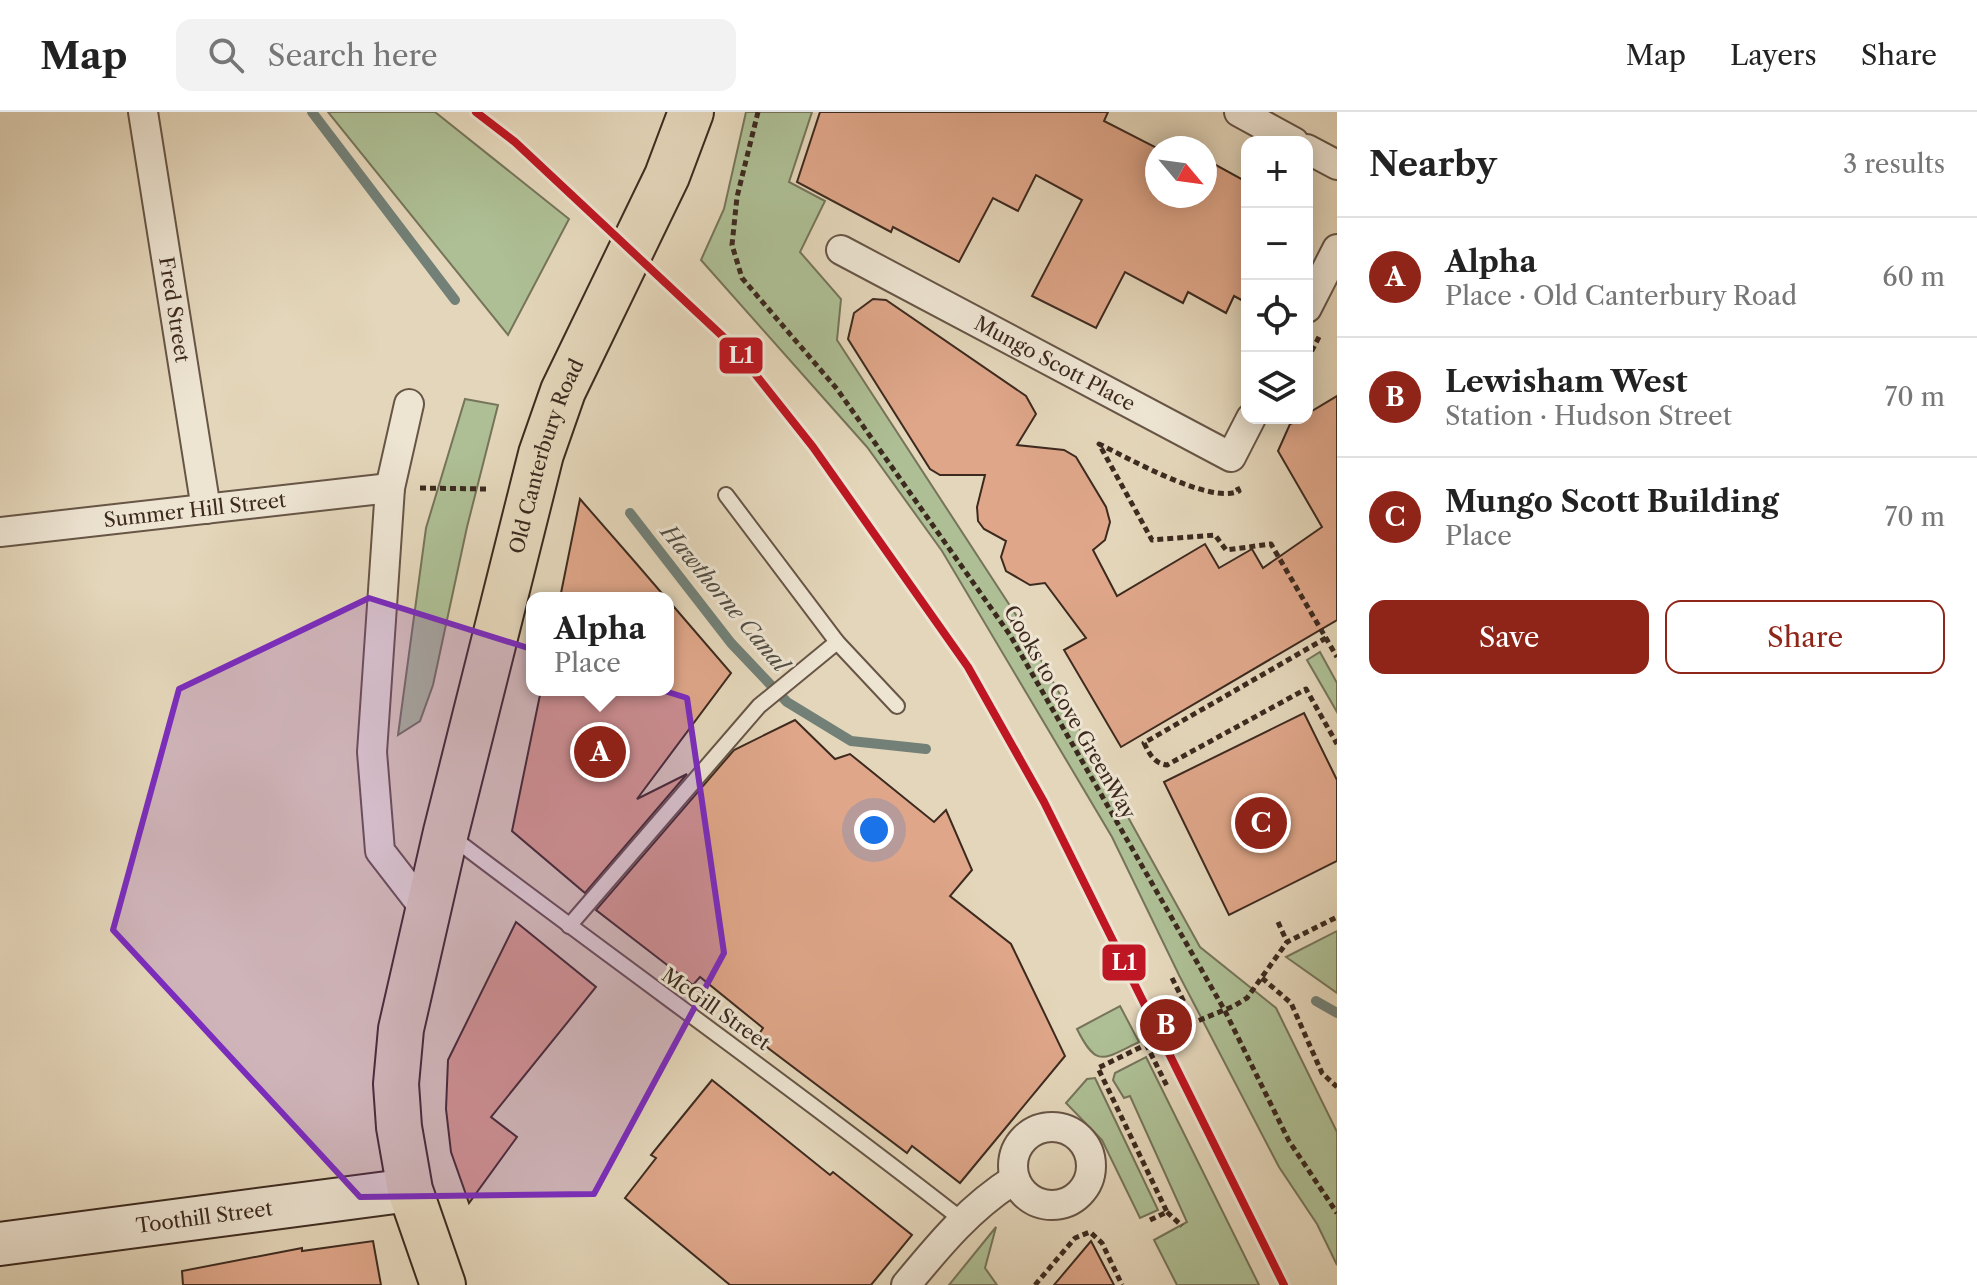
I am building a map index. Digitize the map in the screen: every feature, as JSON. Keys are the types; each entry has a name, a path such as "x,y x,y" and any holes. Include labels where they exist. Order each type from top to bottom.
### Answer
{"main road":[{"name":"Old Canterbury Road","path":"443,1285 410,1190 399,1127 396,1084 401,1029 531,488 563,391 667,176 691,112"},
{"name":"Toothill Street","path":"0,1244 410,1190"}],"street":[{"name":"Fred Street","path":"143,112 206,509"},
{"path":"1239,112 1283,136"},
{"path":"1313,152 1337,165"},
{"path":"1313,296 1337,249"},
{"name":"Mungo Scott Place","path":"841,250 1231,457"},
{"path":"409,404 390,488 372,752 380,851 428,913"},
{"path":"1231,457 1248,424"},
{"name":"Summer Hill Street","path":"0,532 390,488"},
{"path":"906,1285 961,1219 989,1195 1015,1179"}],"lane":[{"path":"726,495 837,642 897,706"},
{"path":"569,926 759,706 837,642"},
{"name":"McGill Street","path":"446,832 678,1009 777,1076 961,1219"}],"path":[{"name":"Cooks to Cove GreenWay","path":"758,112 737,197 732,245 742,278 837,389 1010,635 1225,1011 1289,1141 1337,1213"},
{"path":"1231,457 1228,473 1239,491 1229,496 1197,488 1099,444 1152,540 1215,535 1226,550 1271,544 1337,657"},
{"path":"390,488 487,489"},
{"path":"1326,638 1144,743 1151,757 1159,764 1167,765 1306,689 1337,744"},
{"path":"1182,1226 1167,1212 1098,1068 1194,1022 1225,1011 1247,998 1287,942 1337,917"},
{"path":"1278,922 1287,942"},
{"path":"1172,978 1194,1022"},
{"path":"1262,978 1291,1003 1322,1073 1337,1087"},
{"path":"1146,1044 1168,1088"},
{"path":"1150,1220 1167,1212"},
{"path":"1035,1285 1075,1238 1090,1232 1102,1243 1122,1285"}],"highlighted area":[{"path":"369,598 687,698 724,953 594,1194 360,1197 113,930 179,689"}],"green space":[{"path":"328,112 435,112 569,219 508,335"},
{"path":"746,112 812,112 789,182 825,201 800,252 841,299 837,340 1016,615 1200,947 1276,1008 1337,1132 1337,1265 1317,1224 1279,1167 1179,975 1112,837 942,551 867,447 701,260 724,209"},
{"path":"465,399 498,405 467,527 433,685 420,721 398,735 426,528"},
{"path":"1320,652 1337,683 1337,712 1307,660"},
{"path":"1337,931 1337,993 1286,957"},
{"path":"1120,1006 1139,1042 1109,1056 1096,1055 1077,1029"},
{"path":"1146,1057 1259,1285 1177,1285 1154,1240 1187,1222 1130,1096 1124,1098 1113,1080 1115,1073"},
{"path":"1095,1078 1158,1210 1140,1218 1102,1140 1066,1103 1087,1079"},
{"path":"996,1227 985,1268 997,1285 949,1285"}],"building":[{"path":"820,112 1108,112 1104,121 1145,142 1145,208 1217,208 1217,166 1241,179 1241,300 1234,296 1226,313 1188,292 1183,303 1125,272 1096,328 1032,296 1082,200 1036,175 1018,211 993,198 959,262 893,227 891,232 797,182"},
{"path":"873,299 886,300 1026,396 1036,414 1017,445 1064,450 1076,457 1106,507 1110,522 1105,540 1093,550 1117,596 1205,544 1219,568 1252,549 1263,568 1322,527 1278,451 1290,424 1313,424 1313,410 1337,396 1337,620 1121,747 1064,650 1086,638 1045,583 1030,585 1006,571 1001,557 1006,541 984,529 978,521 977,507 985,475 940,475 930,469 848,339 854,313"},
{"path":"580,499 661,592 561,592"},
{"path":"674,607 731,673 637,799 687,774 585,893 512,831 540,696 674,696"},
{"path":"1304,713 1337,780 1337,861 1229,915 1164,782"},
{"path":"795,720 835,759 850,754 934,822 946,810 972,870 950,896 1011,944 1065,1056 960,1183 912,1146 907,1153 756,1039 763,1028 700,977 693,985 596,910 734,750"},
{"path":"516,922 596,987 491,1117 517,1137 469,1203 451,1152 446,1109 448,1060"},
{"path":"712,1080 830,1175 833,1172 912,1235 871,1285 730,1285 625,1198 656,1158 651,1155"},
{"path":"373,1241 381,1285 183,1285 182,1271 302,1248 302,1251"},
{"path":"1091,1241 1114,1285 1054,1285"}],"waterway":[{"name":"Hawthorne Canal","path":"312,112 455,300"},
{"name":"Hawthorne Canal","path":"630,513 731,643 787,702 851,741 926,749"},
{"name":"Hawthorne Canal","path":"1316,1001 1337,1013"}],"transit line":[{"name":"L1","path":"476,112 515,142 733,346 813,447 968,667 1044,802 1284,1285"}],"place":[{"name":"Alpha","path":"600,752"},
{"name":"Mungo Scott Building","path":"1261,823"},
{"name":"Lewisham West","path":"1166,1025"}]}
